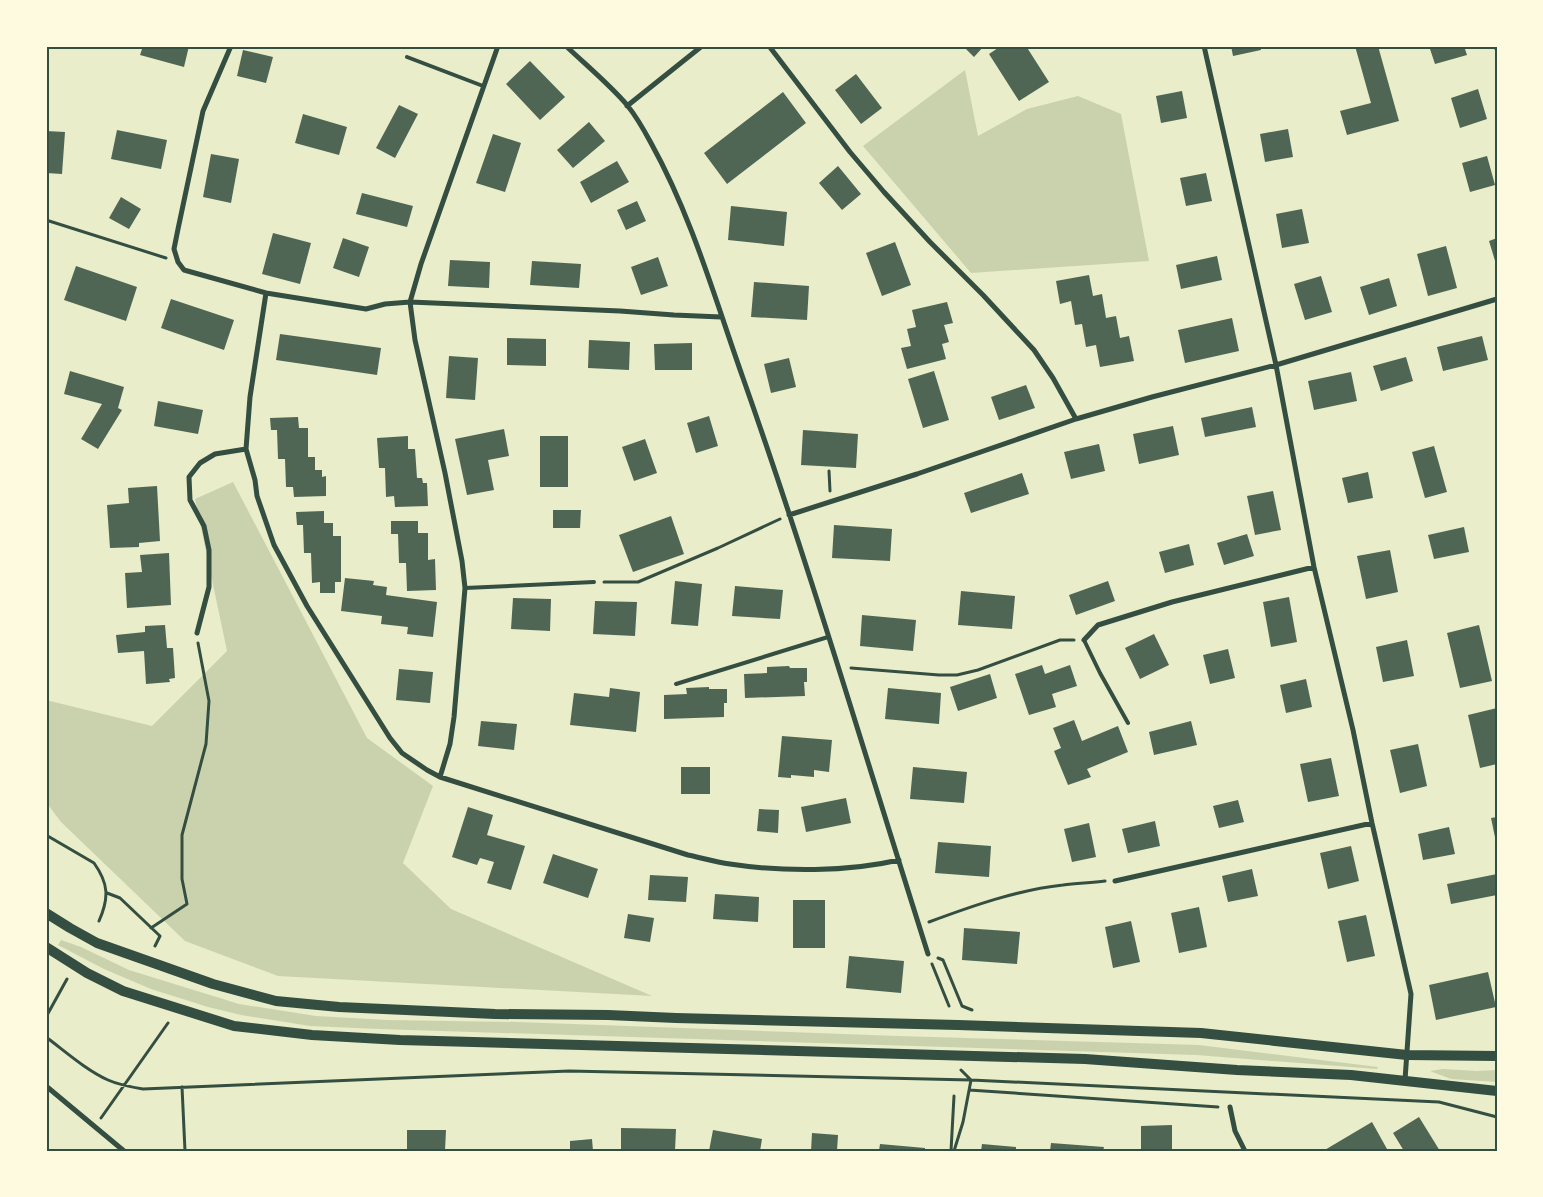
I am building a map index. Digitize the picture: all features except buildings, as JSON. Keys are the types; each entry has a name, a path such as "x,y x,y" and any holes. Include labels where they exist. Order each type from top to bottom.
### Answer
{"main road":[{"path":"46,913 97,943 213,984 276,1001 338,1007 495,1014 608,1015 1201,1033 1407,1055 1497,1056"},
{"path":"46,948 87,973 123,990 234,1026 312,1035 400,1040 1085,1059 1237,1070 1351,1075 1497,1091"}],"street":[{"path":"231,46 203,111 198,134 174,249 178,262 184,270 266,293 366,309 385,304 410,302 611,310 721,317"},
{"path":"440,776 450,744 454,717 465,588 462,561 445,473 415,340 410,302 421,264 498,46"},
{"path":"566,46 627,106 651,143 679,200 706,267 721,317 790,515 928,954"},
{"path":"627,106 702,46"},
{"path":"768,46 850,152 884,192 1034,350 1053,378 1076,419"},
{"path":"1204,46 1276,366 1314,567 1353,730 1411,994 1405,1081"},
{"path":"266,293 250,397 246,449 257,496 274,545 307,606 390,738 402,753 427,770 440,776 688,855 729,864 766,868 816,869 873,866 899,860"},
{"path":"790,515 1076,419 1152,397 1276,366 1497,300"},
{"path":"197,633 209,587 209,550 204,526 190,500 189,477 200,463 215,454 246,449"},
{"path":"1084,640 1098,624 1172,602 1314,567"},
{"path":"1115,881 1372,822"},
{"path":"46,1086 124,1151"},
{"path":"1230,1107 1235,1131 1245,1151"}],"lane":[{"path":"407,57 483,86"},
{"path":"465,588 594,582"},
{"path":"676,684 828,637"},
{"path":"1084,640 1128,723"}],"path":[{"path":"46,220 178,262"},
{"path":"829,470 830,502"},
{"path":"594,582 638,582 790,515"},
{"path":"151,928 187,904 182,879 182,835 206,744 209,701 197,633"},
{"path":"838,667 956,675 978,670 1060,640 1084,640"},
{"path":"46,835 94,863 103,877 107,893 106,907 99,921"},
{"path":"920,926 970,907 1022,893 1062,885 1115,881"},
{"path":"107,893 120,898 160,936 155,946"},
{"path":"928,954 949,1006"},
{"path":"928,954 943,960 962,1006 979,1013"},
{"path":"46,1017 67,979"},
{"path":"94,1126 168,1023"},
{"path":"46,1037 106,1079 143,1089 569,1071 971,1080 1439,1102 1497,1117"},
{"path":"958,1067 971,1080"},
{"path":"953,1151 964,1122 971,1080"},
{"path":"182,1087 185,1151"},
{"path":"970,1090 1230,1107"},
{"path":"953,1151 954,1096"}],"green space":[{"path":"965,70 978,136 1027,109 1078,96 1121,114 1149,261 971,273 863,146"},
{"path":"233,482 367,738 433,786 403,863 451,909 652,996 278,976 185,941 61,822 46,802 46,700 152,726 227,651 195,499"},
{"path":"61,940 81,947 129,970 239,1004 316,1016 387,1020 518,1022 1199,1045 1378,1067 1377,1069 1196,1055 310,1026 241,1015 151,989 104,969 58,945"},
{"path":"1443,1069 1497,1070 1497,1082 1451,1079 1430,1071"}]}
